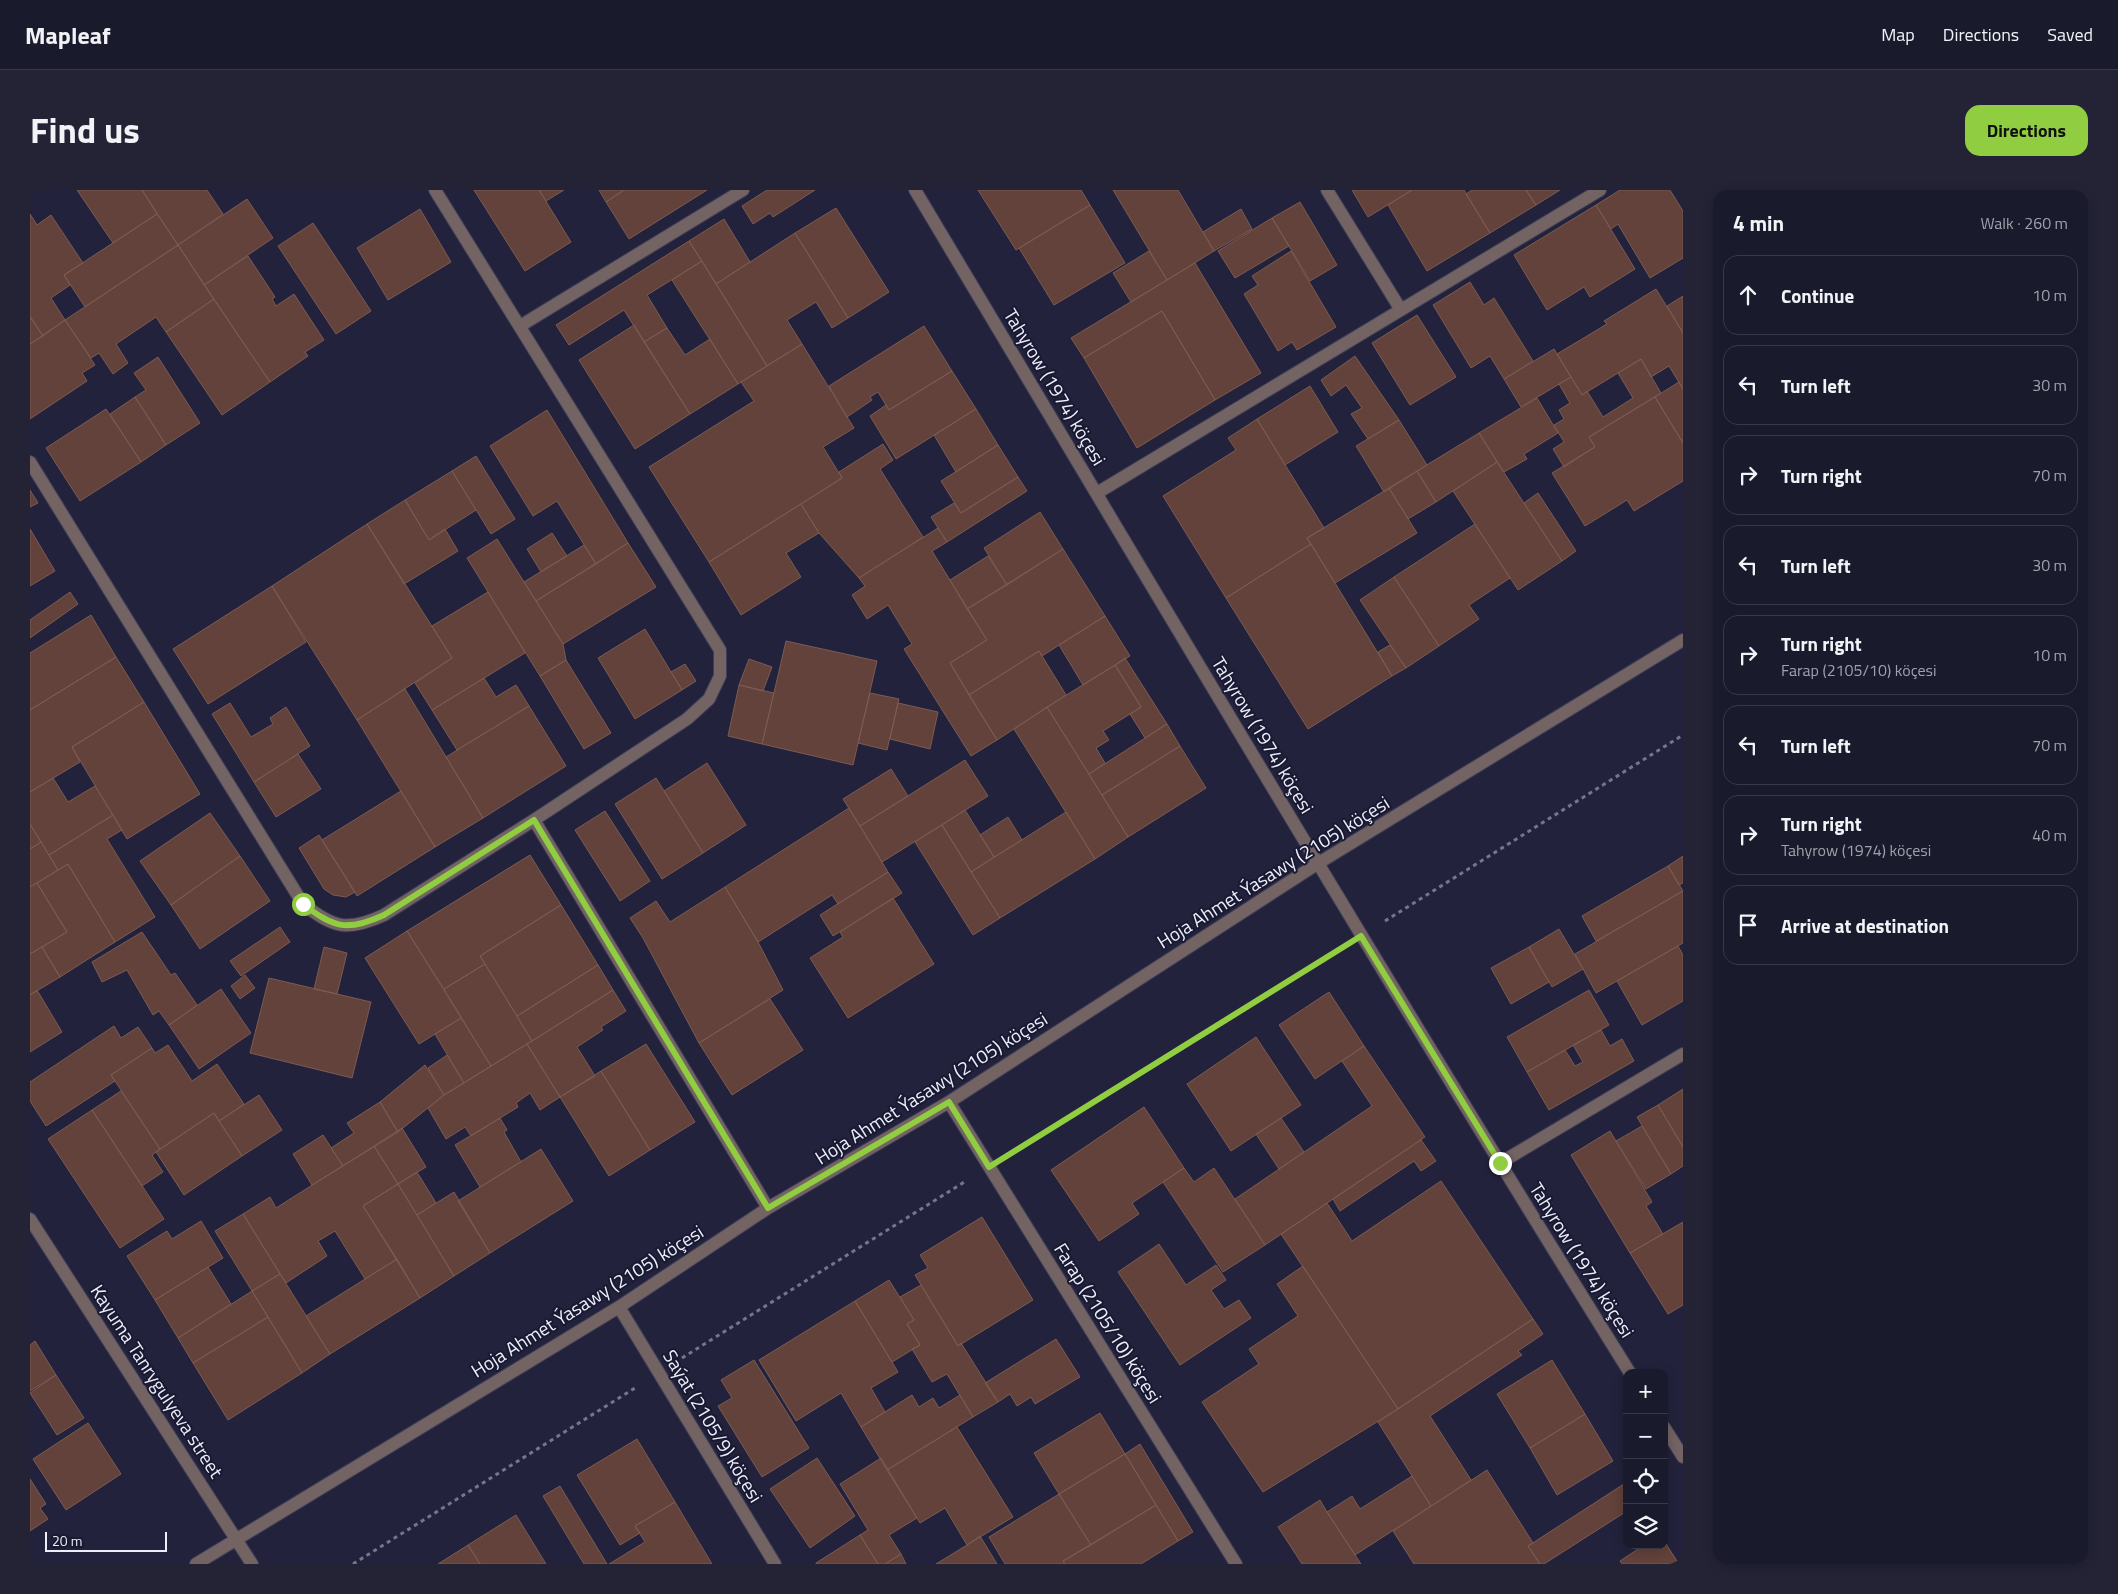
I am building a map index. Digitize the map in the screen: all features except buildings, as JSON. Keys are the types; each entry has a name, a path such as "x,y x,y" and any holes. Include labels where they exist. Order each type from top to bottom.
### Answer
{"street":[{"path":"30,462 303,904 322,919 342,926 362,925 384,915 534,820 686,718 709,699 720,676 720,650 435,190"},
{"path":"520,326 743,190"},
{"name":"Tahyrow (1974) köçesi","path":"915,190 1317,864 1628,1369"},
{"path":"1328,190 1401,310"},
{"path":"1096,493 1600,190"},
{"name":"Hoja Ahmet Ýasawy (2105) köçesi","path":"196,1564 619,1307 768,1208 949,1102 1317,864 1683,640"},
{"path":"534,820 768,1208"},
{"path":"1500,1163 1683,1054"},
{"name":"Farap (2105/10) köçesi","path":"949,1102 1236,1564"},
{"name":"Kayuma Tanrygulyeva street","path":"30,1219 252,1564"},
{"name":"Saýat (2105/9) köçesi","path":"619,1307 775,1564"},
{"path":"1668,1434 1683,1458"}],"path":[{"path":"353,1564 1683,735"}],"route":[{"path":"303,904 322,919 342,926 362,925 384,915 534,820 768,1208 949,1102 989,1167 1361,936 1500,1163"}]}
